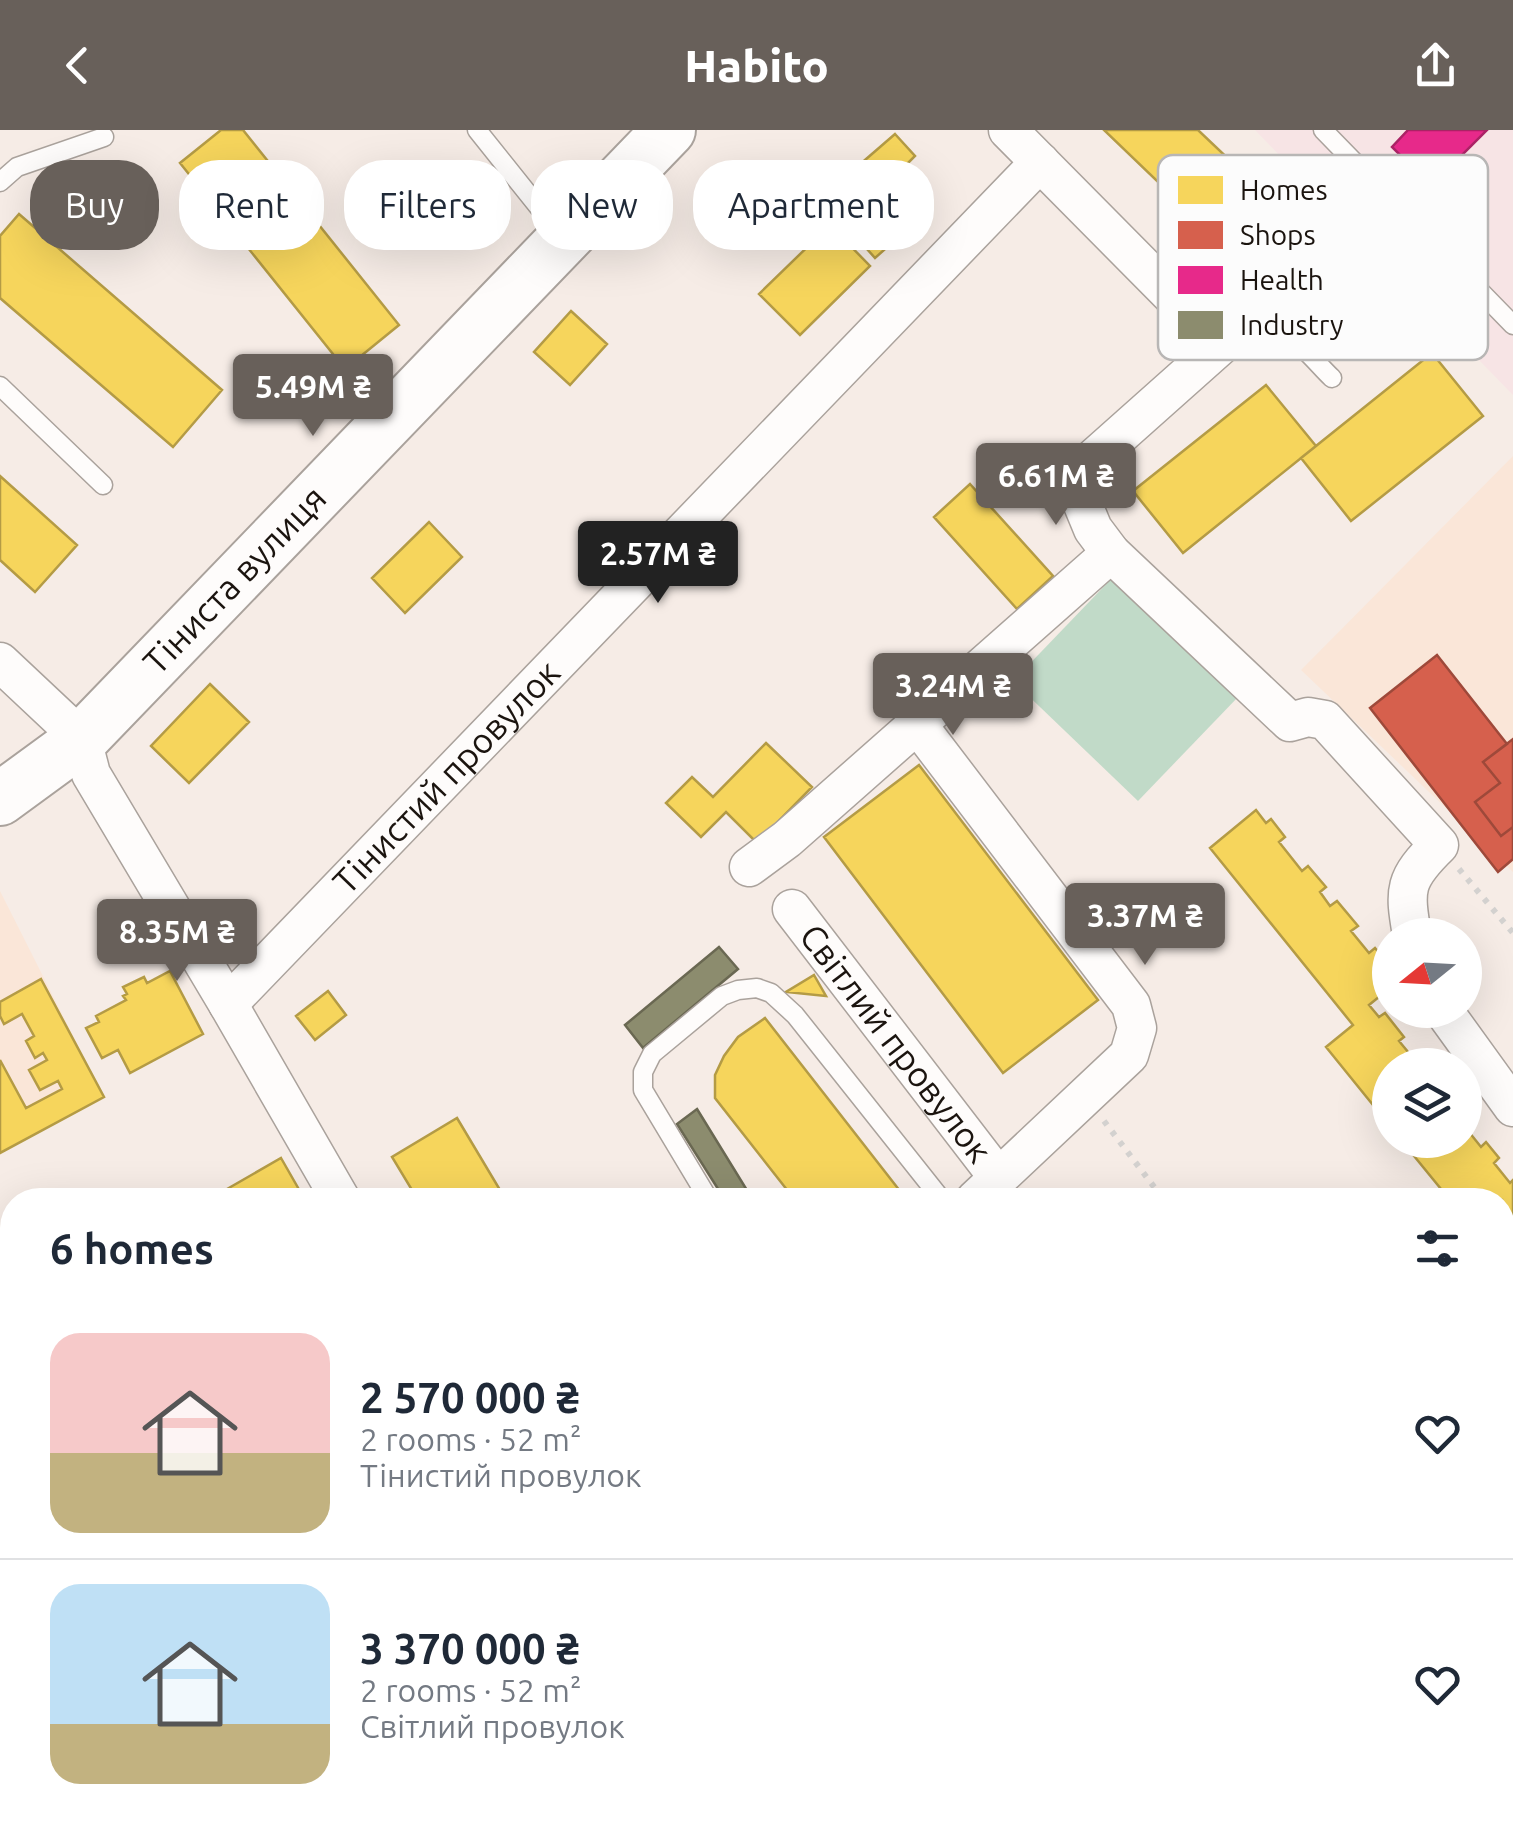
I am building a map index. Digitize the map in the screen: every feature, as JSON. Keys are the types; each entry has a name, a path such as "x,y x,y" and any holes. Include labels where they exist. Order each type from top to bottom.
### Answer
{"street":[{"name":"Тіниста вулиця","path":"639,160 668,130"},
{"path":"1008,130 1158,281"},
{"name":"Тінистий провулок","path":"228,1004 1040,162"},
{"name":"Тіниста вулиця","path":"0,799 82,739 551,250"},
{"path":"1204,360 1084,466 1081,500 1093,529 1111,552 1290,722 1308,717 1325,720 1438,845 1418,866 1406,897 1409,918"},
{"path":"749,867 787,839 1111,552"},
{"path":"0,662 82,739 91,774 334,1188"},
{"name":"Світлий провулок","path":"792,909 987,1188 1129,1056 1137,1028 1132,1005 917,724"},
{"path":"1456,1028 1513,1107"}],"lane":[{"path":"477,130 531,198"},
{"path":"1323,130 1347,155"},
{"path":"0,182 18,167 104,137"},
{"path":"1488,299 1513,325"},
{"path":"1313,360 1332,378"},
{"path":"0,386 103,485"},
{"path":"703,1188 643,1090 643,1072 652,1054 722,996 757,988 771,994 795,1015 932,1188"}],"path":[{"path":"1438,845 1513,932"},
{"path":"1085,1096 1155,1188"}],"shaded area":[{"path":"1255,130 1513,130 1513,395 1479,360 1488,360 1488,155 1279,155"},
{"path":"1513,456 1513,872 1301,670"},
{"path":"0,891 104,1097 0,1153"}],"green space":[{"path":"1114,576 1239,696 1138,801 1013,681"}],"building: Homes":[{"path":"221,130 243,130 267,160 184,160"},
{"path":"1104,130 1198,130 1224,155 1158,155 1158,182"},
{"path":"895,134 915,156 911,160 865,160"},
{"path":"19,214 30,224 30,250 61,250 222,390 173,447 0,298 0,236"},
{"path":"324,231 399,325 345,369 250,250 324,250"},
{"path":"804,250 854,250 870,266 800,335 759,294"},
{"path":"868,250 884,250 875,258"},
{"path":"571,311 607,344 570,385 534,352"},
{"path":"1423,360 1438,360 1483,416 1351,521 1301,458"},
{"path":"1266,385 1316,446 1183,553 1133,491"},
{"path":"0,476 77,545 35,592 0,560"},
{"path":"970,484 1053,576 1017,609 934,517"},
{"path":"429,522 462,557 405,613 372,578"},
{"path":"210,684 249,722 189,783 151,746"},
{"path":"766,743 812,787 757,843 726,812 701,837 666,803 692,777 713,797"},
{"path":"919,765 1098,1000 1003,1073 824,837"},
{"path":"1256,810 1266,823 1271,819 1285,837 1279,842 1302,871 1308,866 1326,887 1320,892 1330,906 1337,901 1358,926 1351,931 1369,953 1372,950 1372,1028 1397,1028 1404,1037 1399,1041 1405,1048 1372,1048 1372,1104 1326,1047 1353,1025 1210,848"},
{"path":"170,971 203,1034 130,1073 118,1050 102,1058 86,1028 99,1022 96,1016 126,1000 123,987 144,977 147,983"},
{"path":"814,975 826,996 786,992"},
{"path":"41,979 104,1097 0,1153 0,1060 26,1108 62,1089 58,1081 40,1090 29,1070 47,1060 43,1053 35,1058 26,1041 34,1036 22,1014 4,1024 0,1016 0,1002"},
{"path":"328,991 346,1015 315,1040 296,1016"},
{"path":"765,1018 898,1188 786,1188 715,1098 715,1075 738,1037"},
{"path":"457,1118 499,1188 411,1188 392,1157"},
{"path":"1486,1142 1499,1158 1494,1163 1510,1183 1513,1180 1513,1188 1440,1188 1416,1158 1482,1158"},
{"path":"281,1158 298,1188 229,1188"}],"building: Shops":[{"path":"1437,655 1507,744 1483,762 1500,783 1475,802 1501,836 1513,827 1513,859 1498,872 1370,708"},
{"path":"1513,739 1513,827 1501,836 1475,802 1500,783 1483,762"}],"building: Health":[{"path":"1408,130 1487,130 1462,155 1400,155 1392,147"}],"building: Industry":[{"path":"719,947 738,969 643,1048 625,1025"},
{"path":"697,1109 746,1188 717,1188 677,1124"}]}
